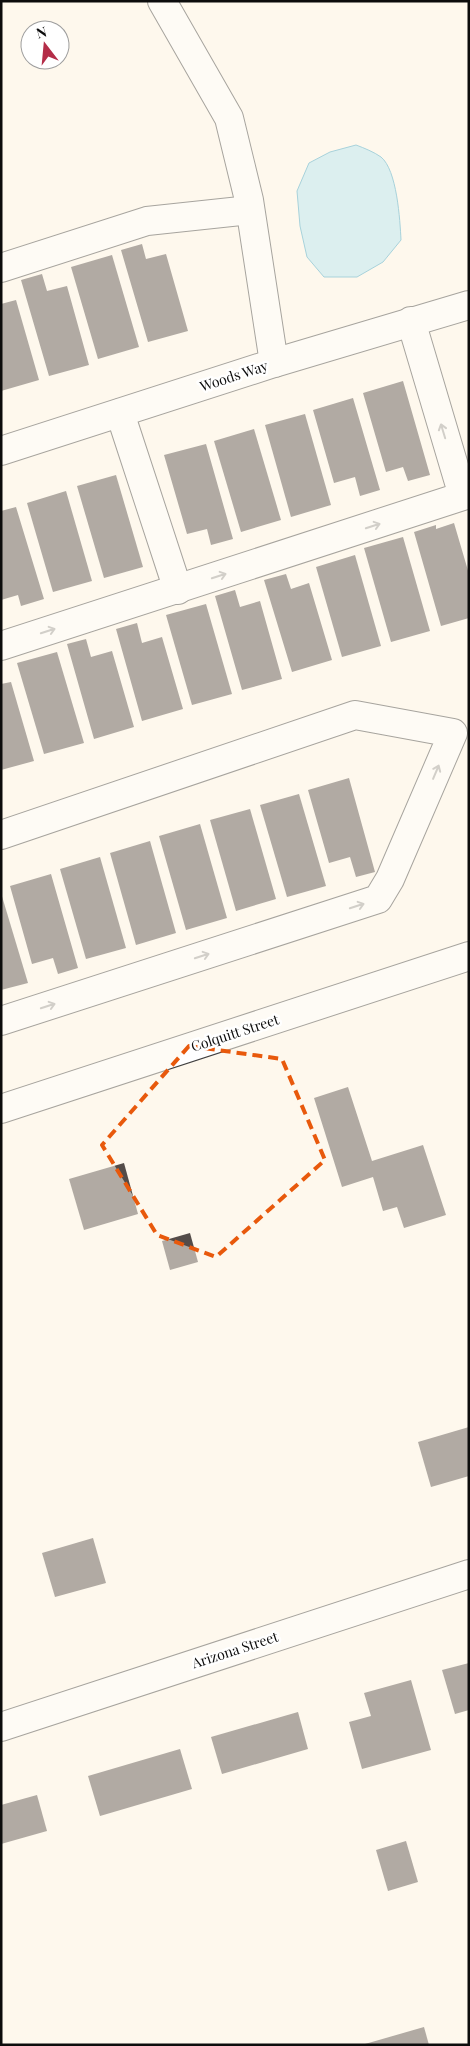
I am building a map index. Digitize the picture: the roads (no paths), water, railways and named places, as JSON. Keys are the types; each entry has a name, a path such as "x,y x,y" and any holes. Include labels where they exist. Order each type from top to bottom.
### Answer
{"street":[{"path":"162,1 229,118 250,210 274,363"},
{"path":"1,268 147,221 250,210"},
{"name":"Woods Way","path":"1,451 274,363 469,305"},
{"path":"1,646 463,496 411,321"},
{"path":"120,413 178,590"},
{"path":"1,835 355,715 453,733 390,880 378,899 1,1021"},
{"name":"Colquitt Street","path":"1,1109 469,956"},
{"name":"Arizona Street","path":"1,1727 469,1574"}],"water":[{"path":"356,145 381,157 391,173 397,196 401,240 383,262 357,277 324,277 307,257 300,226 297,191 309,163 330,152"}]}
